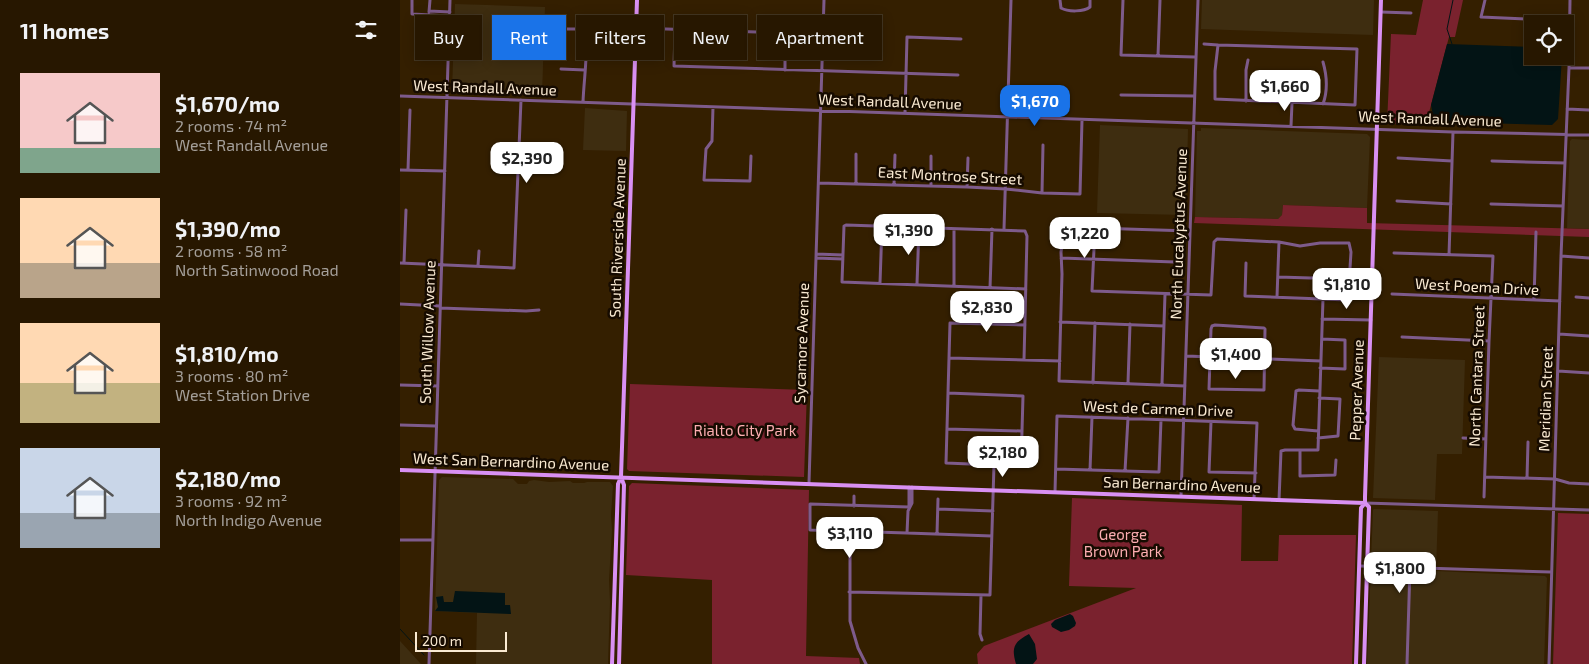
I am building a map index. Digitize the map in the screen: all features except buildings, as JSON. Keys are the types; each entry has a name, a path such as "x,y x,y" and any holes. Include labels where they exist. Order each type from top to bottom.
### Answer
{"main road":[{"name":"South Riverside Avenue","path":"636,0 636,15"},
{"name":"Pepper Avenue","path":"1356,664 1361,508 1365,502 1382,0"},
{"name":"South Riverside Avenue","path":"615,663 618,484 621,477 635,60"},
{"name":"West San Bernardino Avenue","path":"400,470 810,483"},
{"name":"South Riverside Avenue","path":"615,663 624,485 621,477"},
{"name":"San Bernardino Avenue","path":"810,483 1365,502"},
{"name":"Pepper Avenue","path":"1364,664 1369,507 1365,502"}],"street":[{"path":"412,0 412,14 450,14"},
{"path":"429,13 430,0"},
{"name":"South Willow Avenue","path":"428,664 450,0"},
{"name":"Sycamore Avenue","path":"824,0 824,15"},
{"path":"1004,230 1011,0"},
{"path":"1060,0 1064,10 1085,10 1090,7 1090,0"},
{"path":"1123,0 1121,55 1196,57"},
{"path":"1158,56 1160,0"},
{"name":"North Eucalyptus Avenue","path":"1181,496 1198,0"},
{"path":"1485,0 1481,16 1524,18"},
{"name":"Meridian Street","path":"1569,15 1570,0"},
{"path":"1381,12 1411,12"},
{"path":"566,29 586,29 584,102"},
{"path":"747,32 785,33 785,70"},
{"path":"905,113 907,37 961,39"},
{"path":"1204,44 1357,49 1355,104 1215,100 1218,45"},
{"path":"674,60 674,66 958,75"},
{"name":"Sycamore Avenue","path":"810,483 823,60"},
{"path":"1246,101 1248,60"},
{"path":"1323,62 1326,73 1326,87 1323,104"},
{"path":"1569,68 1589,68"},
{"name":"Meridian Street","path":"1549,664 1561,256 1569,68"},
{"path":"561,70 584,70"},
{"path":"1121,95 1194,96"},
{"name":"West Randall Avenue","path":"400,96 1007,118 1589,135"},
{"path":"406,210 402,263 514,268 521,100"},
{"path":"1291,126 1292,103"},
{"path":"713,106 712,141 706,149 704,180 750,181 751,156"},
{"path":"1567,109 1589,110"},
{"path":"408,170 410,110"},
{"name":"East Montrose Street","path":"818,183 967,187 1080,194 1082,120"},
{"path":"1394,253 1449,255 1453,132"},
{"path":"1042,193 1043,145"},
{"path":"856,154 856,184"},
{"path":"894,184 895,155"},
{"path":"931,156 931,186"},
{"path":"967,187 968,158"},
{"path":"1398,158 1452,160"},
{"path":"1492,161 1565,163"},
{"path":"400,170 445,171"},
{"path":"1397,201 1451,204"},
{"path":"1491,204 1563,206"},
{"path":"1063,221 1059,381 1185,386"},
{"path":"1024,360 1026,289 1027,236 1025,231 844,226 842,282 1026,289"},
{"path":"880,283 882,226"},
{"path":"917,284 918,227"},
{"path":"1190,231 1095,228 1092,291 1211,295 1214,240 1216,239 1279,242 1300,246 1348,243 1351,252 1348,300 1245,296 1246,263"},
{"path":"954,229 954,286"},
{"path":"990,288 992,230"},
{"path":"1534,300 1536,232"},
{"path":"1277,297 1279,242"},
{"path":"478,251 478,266"},
{"name":"North Cantara Street","path":"1449,255 1493,256 1492,299 1488,341 1484,497"},
{"path":"816,256 843,257"},
{"path":"1561,256 1589,258"},
{"path":"1061,258 1175,262"},
{"path":"1278,277 1311,278 1325,276"},
{"path":"1162,384 1165,294"},
{"name":"West Poema Drive","path":"1392,294 1560,301"},
{"path":"1576,297 1589,298"},
{"path":"1279,500 1281,452 1285,450 1318,450 1323,299"},
{"path":"400,304 526,311 539,310"},
{"path":"1322,319 1371,320"},
{"path":"1060,322 1164,326"},
{"path":"948,393 1023,396 1021,466 946,463 947,429 948,393 950,323 1025,326"},
{"path":"1093,383 1095,323"},
{"path":"1128,383 1130,324"},
{"path":"1212,326 1264,328 1264,359 1264,390 1209,388 1212,326"},
{"path":"1559,334 1589,336"},
{"path":"1402,338 1488,341"},
{"path":"1320,368 1345,369 1346,340 1322,339"},
{"path":"1186,356 1321,361"},
{"path":"949,358 1060,361"},
{"path":"1558,372 1589,373"},
{"path":"400,385 438,386"},
{"path":"1318,431 1295,429 1293,426 1296,392 1299,390 1319,391"},
{"path":"1318,438 1338,436 1340,399 1319,398"},
{"name":"West de Carmen Drive","path":"1056,469 1058,416 1257,424 1256,473"},
{"path":"1090,470 1092,417"},
{"path":"1125,471 1128,418"},
{"path":"1055,492 1056,469 1159,472 1161,420"},
{"path":"1211,422 1209,472 1256,473 1254,499"},
{"path":"400,425 436,426"},
{"path":"947,429 1022,431"},
{"path":"1463,438 1486,439"},
{"path":"1527,478 1528,442"},
{"path":"1300,450 1300,476 1335,475 1336,460"},
{"path":"849,592 990,595 994,465"},
{"path":"1485,477 1554,479 1569,483 1589,484"},
{"path":"907,533 911,487"},
{"path":"854,496 854,506"},
{"path":"937,534 938,500"},
{"name":"San Bernardino Avenue","path":"1365,502 1589,510"},
{"path":"909,507 810,504 810,530 992,536"},
{"path":"938,509 993,511"},
{"path":"851,532 849,592 851,626 858,648 866,664"},
{"path":"400,540 432,540"},
{"path":"1360,566 1552,572"},
{"path":"1407,664 1410,568"},
{"path":"981,595 980,634 982,640"}],"shaded area":[{"path":"1202,0 1374,0 1373,35 1201,29"},
{"path":"455,4 545,7 545,15 492,15 492,60 543,60 542,95 452,91 453,60 482,60 482,15 455,15"},
{"path":"1447,44 1524,47 1524,65 1561,65 1558,119 1552,125 1443,122 1433,115 1431,105"},
{"path":"585,108 627,111 626,151 583,150"},
{"path":"1100,125 1188,129 1186,215 1097,213"},
{"path":"1201,128 1367,134 1370,137 1367,208 1283,205 1282,215 1278,219 1195,217 1197,131 1201,131"},
{"path":"1572,139 1589,140 1589,229 1567,228 1570,141"},
{"path":"1379,357 1465,360 1462,454 1437,454 1435,500 1373,498"},
{"path":"442,477 513,479 518,484 527,484 529,481 534,480 549,482 570,481 573,483 610,482 613,486 608,664 476,664 477,613 435,611 439,480"},
{"path":"1374,509 1438,511 1436,571 1545,576 1547,578 1544,664 1367,664 1370,589 1372,572 1374,570 1371,560"},
{"path":"455,591 505,593 505,605 510,605 511,614 435,611 438,607 436,597 443,596 444,602 453,602"},
{"path":"1070,614 1076,623 1075,626 1061,632 1052,627 1051,624 1055,620"},
{"path":"1029,634 1035,644 1037,659 1033,664 1016,664 1015,646"},
{"path":"400,641 421,664 400,664"}],"green space":[{"path":"1423,0 1463,0 1455,37 1449,37 1426,124 1387,124 1391,34 1416,35"},
{"path":"1283,205 1367,208 1367,223 1589,229 1589,237 1194,223 1195,217 1278,219 1282,215"},
{"name":"Rialto City Park","path":"630,384 807,390 804,477 629,471 627,469"},
{"path":"632,483 809,490 806,656 859,658 860,664 712,664 712,580 626,575 629,486"},
{"name":"George Brown Park","path":"1072,498 1242,505 1241,561 1278,561 1279,535 1356,535 1352,664 978,664 977,654 984,646 1136,588 1069,586"},
{"path":"1558,513 1589,514 1589,664 1553,664"}],"waterway":[{"path":"1452,44 1447,29 1453,0"},
{"path":"400,629 424,655"}]}
